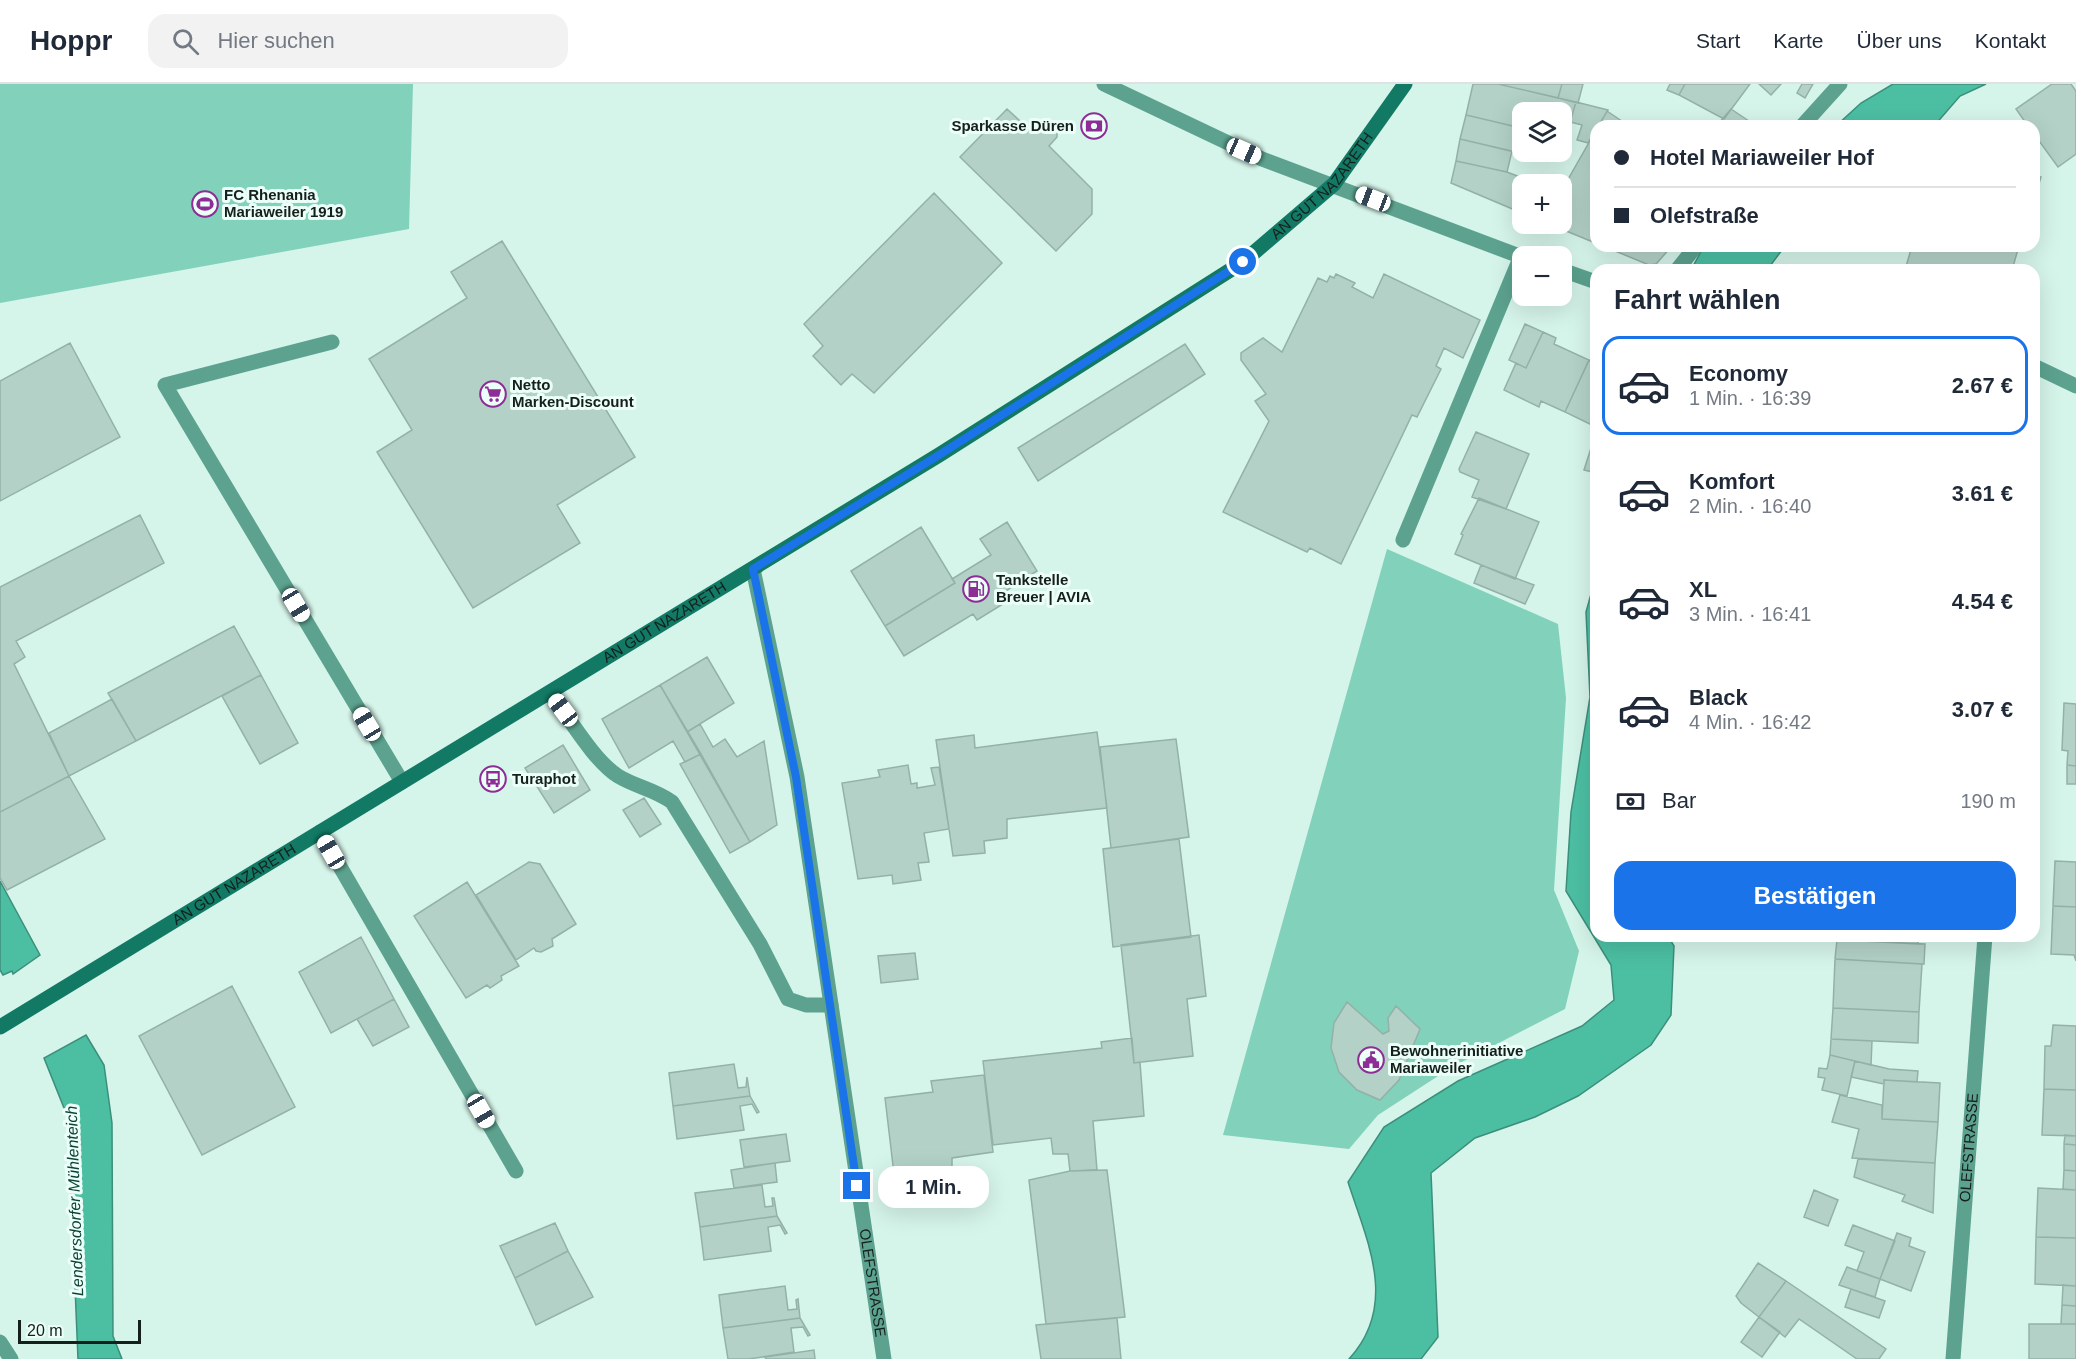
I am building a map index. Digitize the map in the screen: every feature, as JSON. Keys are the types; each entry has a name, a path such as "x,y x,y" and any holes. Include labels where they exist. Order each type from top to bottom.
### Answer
{"main road":[{"name":"AN GUT NAZARETH","path":"0,1027 939,455 1243,262 1334,184 1404,84"}],"street":[{"path":"1104,84 1262,159 1512,252"},
{"path":"1807,120 1840,84"},
{"path":"1682,264 1691,252"},
{"path":"1572,274 1590,280"},
{"path":"1403,540 1512,280"},
{"path":"332,342 165,386 402,782"},
{"path":"2040,369 2076,386"},
{"name":"OLEFSTRASSE","path":"753,569 796,777 884,1359"},
{"path":"550,693 602,762 619,776 656,790 672,802 760,944 788,999 806,1005 831,1005"},
{"path":"320,832 516,1171"},
{"name":"OLEFSTRASSE","path":"1953,1359 1985,942"},
{"path":"0,1342 11,1359"}],"shaded area":[{"name":"FC Rhenania Mariaweiler 1919","path":"0,84 413,84 409,229 0,303"},
{"path":"1387,549 1558,624 1566,698 1554,890 1579,951 1565,1009 1452,1067 1378,1115 1349,1149 1223,1135"}],"water":[{"path":"1893,84 1986,84 1960,96 1939,120 1843,120 1861,103"},
{"path":"1701,252 1780,252 1772,264 1694,264"},
{"path":"1590,598 1590,697 1586,612"},
{"path":"1590,697 1590,930 1566,891 1571,812"},
{"path":"0,881 40,955 13,974 12,971 3,975 0,970"},
{"path":"1597,942 1672,942 1674,946 1671,1015 1651,1045 1578,1096 1535,1117 1475,1138 1431,1173 1438,1337 1421,1359 1349,1359 1364,1338 1373,1317 1376,1295 1370,1250 1348,1182 1384,1127 1458,1081 1582,1026 1614,1000 1611,965"},
{"name":"Lendersdorfer Mühlenteich","path":"86,1035 104,1065 112,1123 113,1336 122,1359 78,1359 68,1118 44,1058"}],"building":[{"path":"1473,84 1498,84 1576,102 1572,115 1572,102 1512,102 1512,126 1466,115"},
{"path":"1498,84 1562,84 1558,98"},
{"path":"1562,84 1583,84 1578,103 1558,98"},
{"path":"1670,84 1685,84 1679,95 1667,90"},
{"path":"1685,84 1750,84 1724,119 1679,95"},
{"path":"1759,84 1781,84 1771,95"},
{"path":"1802,84 1813,84 1805,98 1797,93"},
{"path":"2052,84 2071,84 2076,91 2076,154 2058,167 2040,142 2040,120 2024,120 2016,109"},
{"path":"1576,102 1608,110 1602,120 1590,120 1588,143 1577,140 1582,125 1572,122"},
{"path":"1007,109 1032,132 1042,122 1047,123 1057,132 1057,137 1049,146 1092,189 1092,214 1056,251 960,157"},
{"path":"1731,109 1748,120 1722,120"},
{"path":"1607,111 1620,120 1602,120"},
{"path":"1466,115 1512,126 1512,151 1460,139"},
{"path":"1460,139 1512,151 1507,172 1456,161"},
{"path":"1590,141 1590,241 1572,233 1571,174"},
{"path":"1456,161 1512,174 1512,209 1451,183"},
{"path":"934,193 1002,263 874,393 852,374 841,385 813,356 823,346 804,324"},
{"name":"Netto Marken-Discount","path":"502,241 635,457 557,505 580,543 473,608 377,452 412,430 369,359 467,298 451,272"},
{"path":"1618,252 1667,252 1656,264 1647,264"},
{"path":"1910,252 2017,252 2014,264 1907,264"},
{"path":"1336,274 1355,283 1352,287 1373,298 1384,274 1480,320 1463,358 1444,348 1436,366 1441,369 1417,417 1412,415 1341,564 1310,548 1307,552 1223,512 1269,421 1255,401 1266,394 1241,360 1241,353 1263,338 1282,352 1318,278 1327,282 1330,276 1334,278"},
{"path":"1525,324 1543,332 1526,368 1509,360"},
{"path":"1543,332 1556,338 1554,344 1589,360 1565,412 1541,401 1539,407 1504,390 1516,363 1526,368"},
{"path":"70,343 120,437 0,501 0,381"},
{"path":"1185,344 1205,374 1038,481 1018,448"},
{"path":"1589,360 1590,360 1590,424 1565,412"},
{"path":"1476,432 1529,454 1506,509 1472,497 1479,480 1460,472 1459,469"},
{"path":"1590,451 1590,472 1584,470"},
{"path":"1479,498 1539,522 1515,579 1455,554 1463,535 1461,534"},
{"path":"140,515 164,563 16,641 25,657 14,664 69,776 0,812 0,587"},
{"name":"Tankstelle Breuer | AVIA","path":"1007,522 1037,571 998,596 1003,604 977,620 973,614 904,656 885,626 955,583 952,579 991,555 980,539"},
{"path":"921,527 955,583 885,626 851,571"},
{"path":"1481,565 1534,585 1525,604 1474,583"},
{"path":"234,626 261,675 136,741 108,693"},
{"path":"707,657 734,703 687,732 660,685"},
{"path":"261,675 298,743 260,764 222,696"},
{"path":"660,685 701,754 685,762 673,741 629,768 602,719"},
{"path":"112,699 136,741 69,776 49,733"},
{"path":"2064,703 2076,704 2076,766 2067,765 2068,751 2062,750"},
{"path":"700,724 713,747 725,739 737,757 764,741 777,825 750,842 687,732"},
{"path":"1097,732 1107,808 1007,819 1007,838 984,841 985,853 953,856 936,740 974,735 975,748"},
{"path":"1176,739 1189,837 1111,848 1100,747"},
{"path":"563,745 590,790 554,813 525,768"},
{"path":"701,754 750,842 730,853 680,764"},
{"path":"908,765 911,784 917,783 917,788 935,785 931,768 939,767 949,829 924,833 929,862 918,863 921,880 893,884 892,875 858,879 842,783 880,777 878,770"},
{"path":"2067,765 2076,766 2076,784 2067,784"},
{"path":"69,776 105,839 7,890 0,878 0,812"},
{"path":"644,798 661,824 640,837 623,810"},
{"path":"1179,839 1191,937 1113,947 1103,849"},
{"path":"2055,861 2076,862 2076,907 2053,906"},
{"path":"529,862 540,864 576,924 552,939 553,946 541,952 534,948 516,960 476,895"},
{"path":"467,882 519,966 501,976 502,980 490,988 487,985 466,998 414,916"},
{"path":"2053,906 2076,907 2076,961 2074,955 2051,954"},
{"path":"1199,935 1206,996 1187,999 1193,1056 1134,1063 1121,945"},
{"path":"361,937 394,999 331,1033 299,972"},
{"path":"1837,942 1925,944 1924,964 1835,959"},
{"path":"1881,942 1918,942 1918,944"},
{"path":"915,953 918,979 881,983 878,956"},
{"path":"1835,959 1922,964 1919,1012 1833,1008"},
{"path":"232,986 295,1107 202,1155 139,1036"},
{"path":"394,999 409,1027 373,1046 357,1019"},
{"name":"Bewohnerinitiative Mariaweiler","path":"1347,1002 1383,1034 1389,1031 1388,1018 1396,1006 1420,1029 1399,1080 1380,1100 1357,1090 1339,1072 1331,1048 1334,1023"},
{"path":"1833,1008 1919,1012 1918,1043 1831,1039"},
{"path":"2053,1025 2076,1026 2076,1090 2044,1089 2045,1046 2051,1046"},
{"path":"1132,1038 1134,1063 1140,1062 1144,1116 1093,1121 1097,1170 1070,1171 1068,1154 1053,1154 1051,1138 993,1145 983,1061 1102,1048 1101,1042"},
{"path":"1831,1039 1872,1041 1871,1065 1830,1055"},
{"path":"1830,1055 1855,1061 1847,1096 1822,1090 1825,1078 1818,1077 1819,1068 1827,1069"},
{"path":"1855,1061 1889,1069 1918,1071 1917,1082 1884,1080 1884,1084 1851,1077"},
{"path":"734,1064 738,1088 746,1087 747,1077 750,1096 673,1106 669,1073"},
{"path":"984,1075 993,1152 952,1158 952,1168 894,1174 885,1098 933,1092 931,1081"},
{"path":"1884,1080 1940,1083 1938,1122 1882,1119"},
{"path":"2044,1089 2076,1090 2076,1136 2042,1135"},
{"path":"1840,1095 1882,1105 1882,1119 1938,1122 1935,1163 1852,1158 1859,1129 1832,1122"},
{"path":"750,1096 759,1112 757,1113 752,1104 740,1106 744,1130 677,1139 673,1106"},
{"path":"786,1134 790,1161 744,1167 740,1140"},
{"path":"2065,1135 2076,1136 2076,1145 2064,1144"},
{"path":"2064,1144 2076,1145 2076,1171 2064,1170"},
{"path":"1858,1159 1935,1163 1933,1213 1902,1201 1905,1195 1854,1177"},
{"path":"775,1163 777,1182 734,1188 731,1170"},
{"path":"1107,1170 1125,1317 1046,1324 1029,1180 1070,1171"},
{"path":"2064,1170 2076,1171 2076,1190 2063,1189"},
{"path":"762,1185 765,1207 773,1206 772,1198 774,1198 777,1216 700,1227 695,1193"},
{"path":"2038,1188 2076,1190 2076,1238 2036,1237"},
{"path":"1814,1190 1838,1200 1828,1226 1804,1217"},
{"path":"777,1216 787,1233 785,1234 780,1225 768,1227 771,1251 704,1260 700,1227"},
{"path":"555,1223 568,1251 515,1278 500,1246"},
{"path":"1853,1225 1895,1241 1880,1279 1857,1271 1864,1252 1845,1245"},
{"path":"1897,1233 1911,1238 1909,1246 1925,1252 1911,1291 1880,1279"},
{"path":"2036,1237 2076,1238 2076,1286 2035,1284"},
{"path":"568,1251 593,1297 536,1325 515,1278"},
{"path":"1758,1263 1786,1281 1759,1317 1736,1296"},
{"path":"1847,1267 1880,1279 1875,1297 1839,1285"},
{"path":"1786,1281 1886,1349 1879,1359 1857,1359 1799,1319 1785,1337 1759,1317"},
{"path":"2063,1285 2076,1286 2076,1306 2062,1305"},
{"path":"785,1286 788,1310 797,1309 796,1300 798,1299 800,1318 723,1328 719,1295"},
{"path":"1851,1289 1885,1301 1879,1318 1845,1307"},
{"path":"2062,1305 2076,1306 2076,1324 2061,1324"},
{"path":"1759,1317 1780,1332 1762,1357 1741,1342"},
{"path":"800,1318 810,1335 808,1336 803,1327 791,1328 794,1352 749,1359 728,1359 723,1328"},
{"path":"1117,1318 1121,1359 1041,1359 1036,1325"},
{"path":"2029,1324 2076,1324 2076,1359 2029,1359"},
{"path":"814,1350 815,1359 766,1359 765,1357"}],"place":[{"name":"Sparkasse Düren","path":"1094,126"},
{"name":"FC Rhenania Mariaweiler 1919","path":"205,204"},
{"name":"Netto Marken-Discount","path":"493,394"},
{"name":"Tankstelle Breuer | AVIA","path":"976,589"},
{"name":"Turaphot","path":"493,779"},
{"name":"Bewohnerinitiative Mariaweiler","path":"1371,1060"}],"route":[{"path":"857,1186 796,777 753,569 939,455 1243,262"}]}
